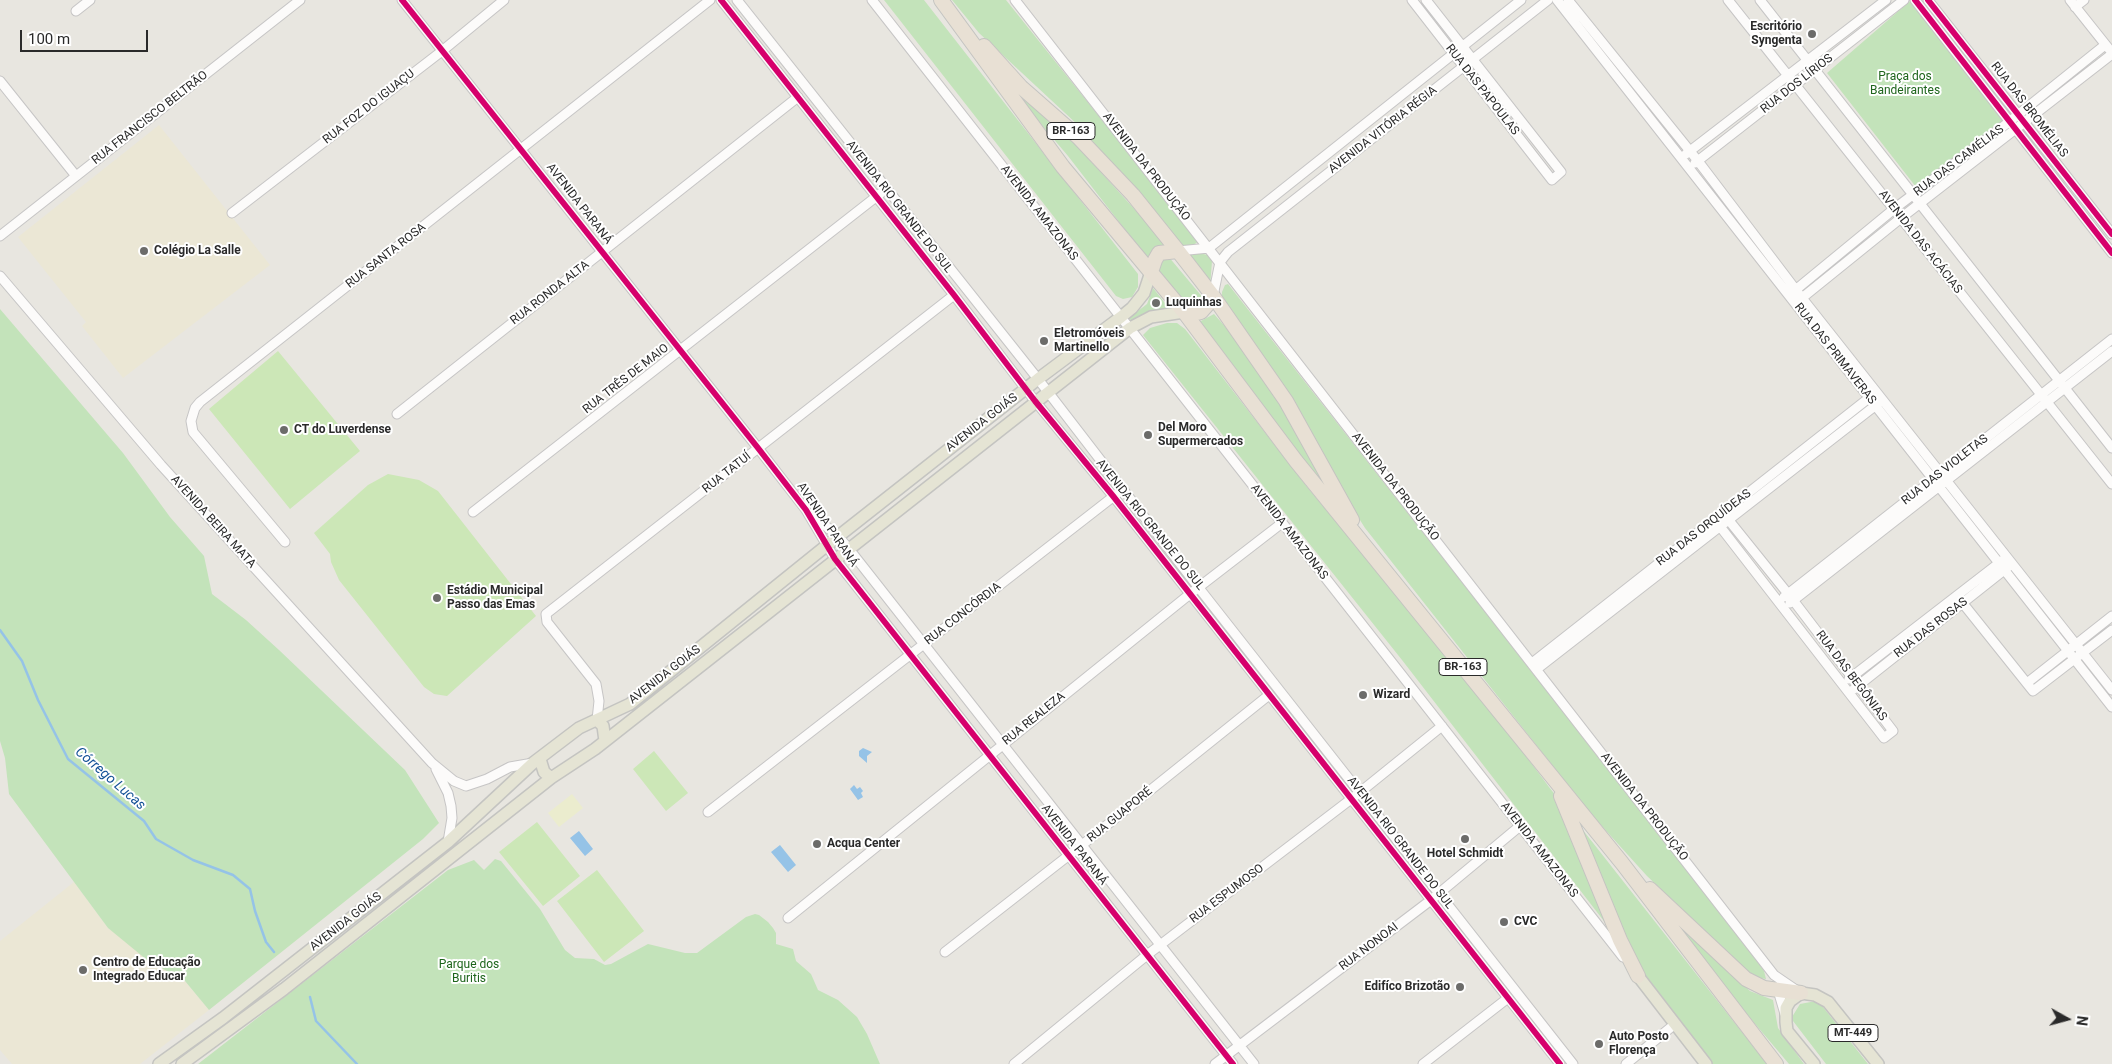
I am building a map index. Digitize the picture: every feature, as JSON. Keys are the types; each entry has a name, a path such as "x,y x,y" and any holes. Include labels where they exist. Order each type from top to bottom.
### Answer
{"highway":[{"name":"BR-163","path":"941,0 1063,167 1184,312 1296,461 1622,863 1776,1064"},
{"name":"BR-163","path":"956,18 1021,87 1078,137 1133,195 1178,251 1286,401 1369,551"},
{"path":"1151,272 1154,260 1159,253 1178,251"},
{"path":"1184,312 1193,314 1201,312 1212,296"},
{"path":"1556,783 1620,940 1638,976"},
{"path":"1622,863 1746,979 1758,986 1801,993"}],"main road":[{"name":"AVENIDA GOIÁS","path":"159,1064 223,1018 448,842 537,761 579,728 630,704 838,536 1038,379 1122,317 1144,293 1151,272"},
{"name":"AVENIDA GOIÁS","path":"182,1064 284,989 551,778 605,741 1130,328 1151,317 1184,312"},
{"path":"597,720 603,726 605,741"},
{"path":"537,761 544,772 551,778"},
{"name":"AVENIDA AMAZONAS","path":"1638,976 1706,1064"},
{"path":"1801,993 1790,1001 1785,1014 1788,1031 1814,1064"},
{"name":"MT-449","path":"1801,993 1815,995 1828,1002 1878,1064"}],"street":[{"path":"76,11 90,0"},
{"name":"RUA FRANCISCO BELTRÃO","path":"0,236 300,0"},
{"name":"AVENIDA PARANÁ","path":"402,0 758,448 806,510 835,559 1233,1064"},
{"name":"RUA FOZ DO IGUAÇU","path":"232,213 442,51 504,0"},
{"name":"RUA SANTA ROSA","path":"285,542 193,432 191,421 195,408 200,402 710,0"},
{"name":"AVENIDA RIO GRANDE DO SUL","path":"721,0 1026,389 1359,793 1573,1064"},
{"name":"AVENIDA RIO GRANDE DO SUL","path":"737,0 1038,379 1122,490 1269,695 1560,1064"},
{"name":"AVENIDA AMAZONAS","path":"872,0 1638,976"},
{"name":"AVENIDA DA PRODUÇÃO","path":"1015,0 1774,975 1801,993"},
{"name":"RUA DAS PAPOULAS","path":"1412,0 1552,180 1561,172 1426,0"},
{"name":"AVENIDA VITÓRIA RÉGIA","path":"1209,248 1521,0"},
{"name":"AVENIDA VITÓRIA RÉGIA","path":"1220,262 1238,244 1548,0"},
{"name":"RUA DAS PRIMAVERAS","path":"1557,0 1689,168 1792,292"},
{"name":"RUA DAS PRIMAVERAS","path":"1568,0 1698,161 1792,292 1879,403 1940,480 2010,560 2112,690"},
{"name":"AVENIDA DAS ACÁCIAS","path":"1728,0 2112,484"},
{"name":"AVENIDA DAS ACÁCIAS","path":"1760,0 2112,448"},
{"name":"RUA DOS LÍRIOS","path":"1681,158 1886,0"},
{"name":"RUA DOS LÍRIOS","path":"1689,168 1904,0"},
{"name":"RUA DAS BROMÉLIAS","path":"1915,0 2112,253"},
{"name":"RUA DAS BROMÉLIAS","path":"1928,0 2112,234"},
{"path":"2084,0 2073,3 2112,54"},
{"name":"RUA DAS CAMÉLIAS","path":"2021,119 2105,45"},
{"name":"RUA DAS CAMÉLIAS","path":"1798,300 1920,203 2012,126 2112,54"},
{"path":"0,81 76,176"},
{"name":"RUA RONDA ALTA","path":"397,414 798,97"},
{"name":"RUA DAS CAMÉLIAS","path":"1792,292 1894,209 2012,126"},
{"name":"RUA TRÊS DE MAIO","path":"473,512 887,188"},
{"path":"1178,251 1209,248"},
{"path":"1212,296 1220,262"},
{"name":"AVENIDA BEIRA MATA","path":"0,276 167,472 432,763 454,781 466,786 488,779 510,767 537,761"},
{"name":"RUA TATUÍ","path":"597,720 600,701 596,684 547,622 546,614 954,295"},
{"name":"RUA DAS VIOLETAS","path":"2062,384 2112,338"},
{"name":"RUA DAS VIOLETAS","path":"1781,605 2062,384 2112,351"},
{"name":"RUA DAS ORQUÍDEAS","path":"1726,516 1873,395"},
{"name":"RUA DAS ORQUÍDEAS","path":"1535,666 1726,516 1879,403"},
{"name":"RUA DAS PRIMAVERAS","path":"1940,480 2001,567 2112,708"},
{"name":"RUA CONCÓRDIA","path":"708,812 1122,490"},
{"name":"AVENIDA PARANÁ","path":"806,510 838,536 849,549 1254,1064"},
{"name":"RUA DAS BEGÔNIAS","path":"1717,523 1884,738 1893,731 1791,597 1726,516"},
{"name":"RUA REALEZA","path":"788,918 989,754 1003,745 1194,591 1282,524"},
{"name":"RUA DAS ROSAS","path":"1843,684 1960,599 2010,560"},
{"path":"1960,599 2034,691 2112,630"},
{"name":"RUA DAS ROSAS","path":"1849,692 1960,599"},
{"path":"2026,683 2112,616"},
{"name":"RUA GUAPORÉ","path":"945,952 1269,695"},
{"name":"RUA ESPUMOSO","path":"1014,1064 1147,954 1359,793 1442,726"},
{"name":"AVENIDA BEIRA MATA","path":"432,763 450,799 452,818 448,842"},
{"name":"RUA NONOAI","path":"1215,1064 1439,893 1520,826"},
{"name":"AVENIDA DA PRODUÇÃO","path":"1774,975 1785,1014"},
{"path":"1423,1064 1508,998"},
{"path":"1626,1064 1675,1024"}],"shaded area":[{"name":"Colégio La Salle","path":"159,125 270,265 123,378 82,326 86,322 18,237"},
{"name":"Centro de Educação Integrado Educar","path":"74,882 108,928 185,981 209,1010 140,1064 12,1064 0,1050 0,941"}],"green space":[{"path":"884,0 924,0 1138,274 1138,287 1132,297 1123,299 1116,296"},
{"path":"952,0 1006,0 1199,241 1189,248 1179,245 1079,126 979,33"},
{"name":"Praça dos Bandeirantes","path":"1910,1 2003,120 1916,187 1827,73"},
{"path":"1001,77 1047,113 1168,246 1150,262 1068,156"},
{"path":"1184,253 1207,255 1212,261 1210,287"},
{"path":"1168,256 1204,299 1195,311 1188,309 1155,272 1157,262"},
{"path":"1228,284 1739,935 1764,971 1766,979 1748,972 1647,876 1589,812 1365,528 1222,301 1222,292 1225,285"},
{"path":"1153,288 1169,308 1150,312 1133,324 1129,318 1147,304"},
{"path":"0,309 123,453 170,517 204,556 212,594 246,620 279,650 405,770 439,823 423,839 209,1010 185,981 147,960 108,928 9,794 5,758 0,741"},
{"path":"1214,314 1237,340 1290,416 1339,503 1326,492 1199,322"},
{"path":"1167,323 1177,323 1185,329 1308,488 1482,697 1549,787 1767,1064 1713,1064 1402,660 1143,335 1150,328"},
{"name":"CT do Luverdense","path":"278,351 360,451 290,509 209,409"},
{"name":"Estádio Municipal Passo das Emas","path":"388,474 419,480 438,491 536,616 447,696 434,694 424,687 339,580 331,562 330,554 314,533 368,485"},
{"path":"654,751 688,793 666,811 633,769"},
{"path":"537,822 580,876 543,906 499,852"},
{"name":"Parque dos Buritis","path":"495,859 501,861 540,909 565,950 575,958 594,959 605,965 611,964 648,944 685,953 697,953 746,917 755,914 759,915 768,922 776,933 776,944 793,949 796,961 811,974 818,990 838,1000 857,1017 867,1034 880,1064 198,1064 448,870 474,860 484,870"},
{"path":"597,870 644,931 604,962 557,901"},
{"path":"1635,882 1750,991 1773,1000 1778,1028 1804,1064 1789,1064"},
{"path":"1816,1001 1823,1007 1868,1064 1826,1064 1793,1021 1792,1017 1800,1004"}],"sand":[{"path":"572,794 583,808 559,827 548,813"}],"water":[{"path":"863,748 872,752 867,756 867,763 859,756 859,751"},
{"path":"854,785 857,789 860,787 863,791 861,793 863,797 858,800 850,789"},
{"path":"579,831 593,849 585,856 570,838"},
{"path":"780,845 796,865 788,872 771,852"}],"waterway":[{"name":"Córrego Lucas","path":"0,630 22,661 38,700 68,759 144,821 156,839 193,860 233,875 250,889 255,911 266,942 274,952"},
{"name":"Córrego Lucas","path":"310,997 316,1021 357,1064"}],"cycle path":[{"path":"402,0 758,448 806,510 835,559 1233,1064"},
{"path":"721,0 954,295 1035,401 1113,496 1560,1064"},
{"path":"1915,0 2112,253"},
{"path":"1928,0 2112,234"}],"place":[{"name":"Escritório Syngenta","path":"1812,34"},
{"name":"Colégio La Salle","path":"144,251"},
{"name":"Luquinhas","path":"1156,303"},
{"name":"Eletromóveis Martinello","path":"1044,341"},
{"name":"CT do Luverdense","path":"284,430"},
{"name":"Del Moro Supermercados","path":"1148,435"},
{"name":"Estádio Municipal Passo das Emas","path":"437,598"},
{"name":"Wizard","path":"1363,695"},
{"name":"Hotel Schmidt","path":"1465,839"},
{"name":"Acqua Center","path":"817,844"},
{"name":"CVC","path":"1504,922"},
{"name":"Centro de Educação Integrado Educar","path":"83,970"},
{"name":"Edifíco Brizotão","path":"1460,987"},
{"name":"Auto Posto Florença","path":"1599,1044"}]}
